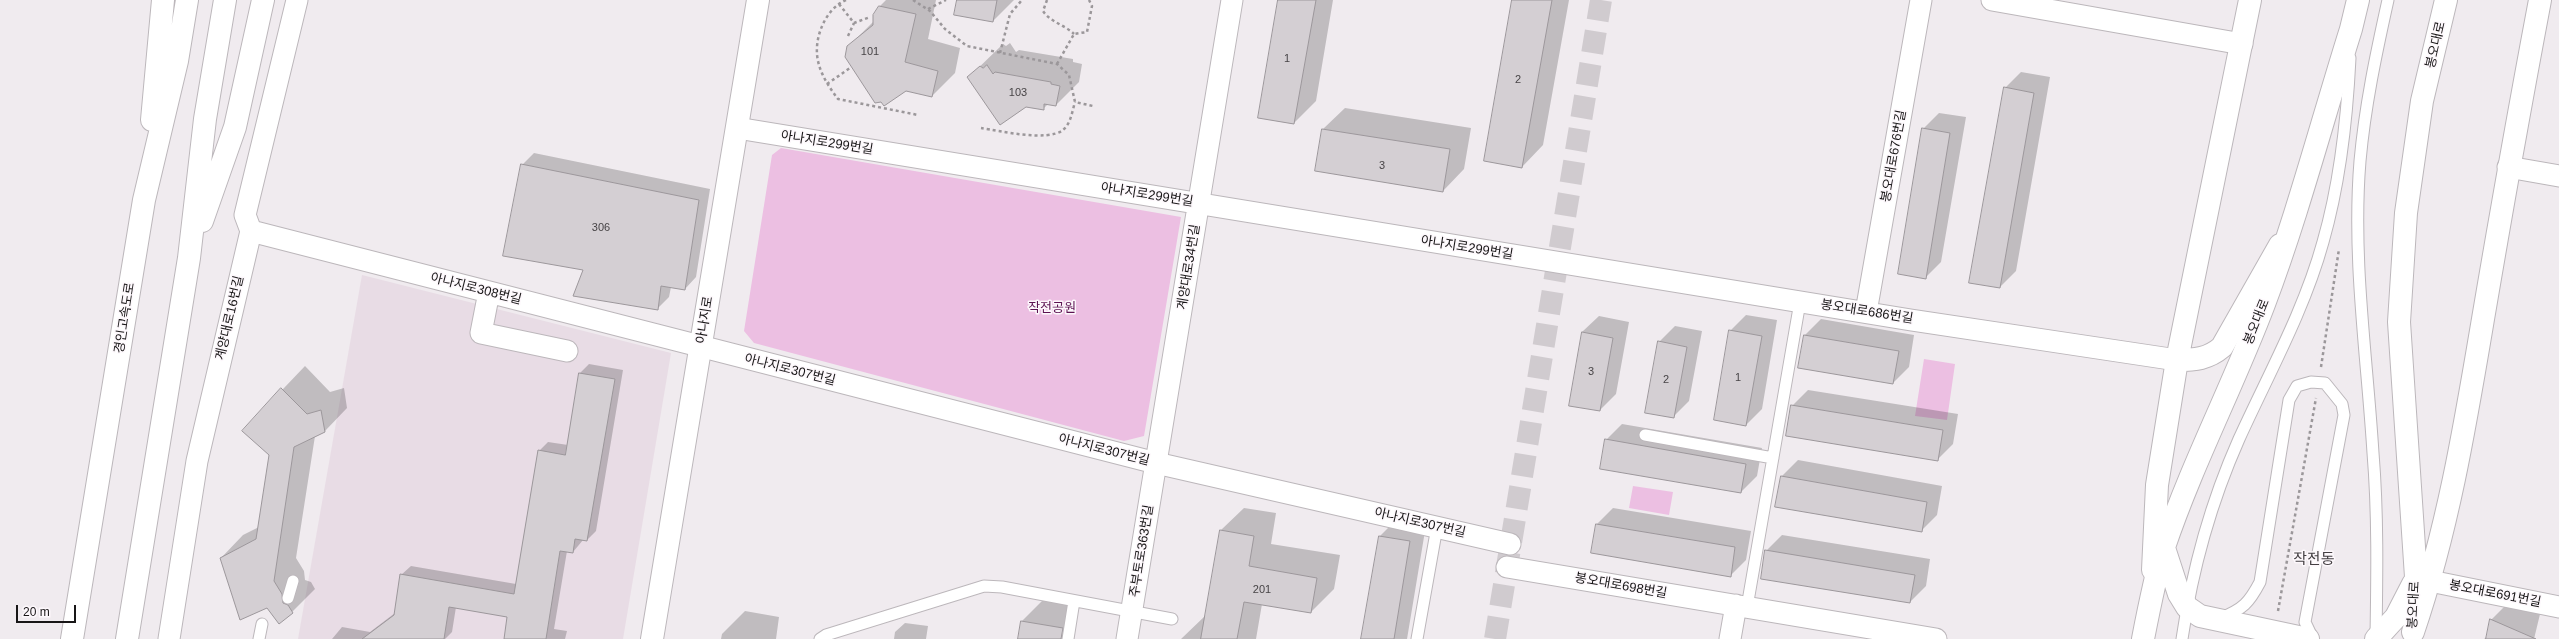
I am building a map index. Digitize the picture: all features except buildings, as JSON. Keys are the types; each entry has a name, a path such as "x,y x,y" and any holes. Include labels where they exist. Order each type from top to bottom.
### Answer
{"main road":[{"path":"144,200 163,0"},
{"name":"경인고속도로","path":"72,639 144,200 177,61 187,0"},
{"path":"128,639 189,258 205,119 225,0"},
{"path":"189,258 235,127 263,0"},
{"name":"아나지로","path":"652,639 758,0"},
{"path":"2153,589 2157,485 2177,360 2212,179 2242,44 2250,0"},
{"name":"봉오대로","path":"2143,639 2153,589 2164,548 2187,486 2223,407 2264,305 2296,218 2351,29 2358,0"},
{"name":"봉오대로","path":"2413,636 2423,579 2399,322 2406,213 2422,101 2446,0"},
{"path":"2376,639 2396,617 2423,579 2454,485 2508,167 2540,0"},
{"path":"2177,360 2195,360 2212,355 2222,347 2296,218"},
{"path":"2164,548 2179,594 2187,607 2200,616 2308,639"}],"street":[{"name":"계양대로16번길","path":"169,639 197,461 251,231 245,215 297,0"},
{"name":"계양대로34번길","path":"1156,464 1232,0"},
{"name":"봉오대로676번길","path":"1866,312 1921,0"},
{"path":"1992,0 2242,44"},
{"name":"아나지로299번길","path":"737,128 1558,262"},
{"path":"2508,167 2559,176"},
{"name":"아나지로308번길","path":"251,231 700,346"},
{"name":"봉오대로686번길","path":"1558,262 1800,302 2177,360"},
{"path":"489,292 481,333 567,351"},
{"name":"아나지로307번길","path":"700,346 1156,464 1510,544"},
{"name":"주부토로363번길","path":"1127,639 1156,464"},
{"name":"봉오대로698번길","path":"1507,566 1936,639"},
{"name":"봉오대로691번길","path":"2423,579 2559,608"},
{"path":"1730,639 1741,606"}],"lane":[{"path":"2376,639 2378,552 2374,454 2358,246 2360,162 2369,88 2388,0"},
{"path":"2182,639 2187,607 2209,520 2230,462 2294,320 2323,243 2347,114 2351,29"},
{"path":"1741,606 1773,458 1800,302"},
{"path":"2215,620 2241,610 2252,597 2260,582 2289,400 2298,386 2311,382 2325,383 2335,392 2342,404 2344,415 2305,622 2313,639"},
{"path":"1646,435 1773,458"},
{"path":"1417,639 1437,527"},
{"path":"288,598 292,581"},
{"path":"820,639 826,635 984,586 1002,587 1172,619"},
{"path":"1068,639 1074,601"},
{"path":"259,639 262,624"}],"path":[{"path":"846,0 829,13 817,42 818,60 827,84 838,99 918,114"},
{"path":"913,0 927,9 945,30 967,46 1000,54 1057,64 1069,75 1075,102 1071,120 1062,130 1048,136 981,128"},
{"path":"1000,54 1010,14 1022,0"},
{"path":"1047,0 1043,11 1047,17 1067,27 1074,34"},
{"path":"1074,34 1087,32 1092,6 1089,0"},
{"path":"927,9 944,1"},
{"path":"839,4 854,22"},
{"path":"848,36 854,22 870,17"},
{"path":"1057,64 1074,34"},
{"path":"827,84 850,68"},
{"path":"1075,102 1092,106"},
{"path":"2275,632 2319,383 2339,247"}],"shaded area":[{"path":"362,275 671,353 623,639 298,639"}],"green space":[{"name":"작전공원","path":"781,148 1181,217 1144,436 1124,441 754,343 744,331 772,155"},
{"path":"1924,359 1955,364 1947,420 1915,416"},
{"path":"1633,486 1673,492 1669,515 1629,508"}],"tunnel":[{"path":"1495,639 1601,0"}],"district":[{"name":"작전동","path":"2314,560"}]}
